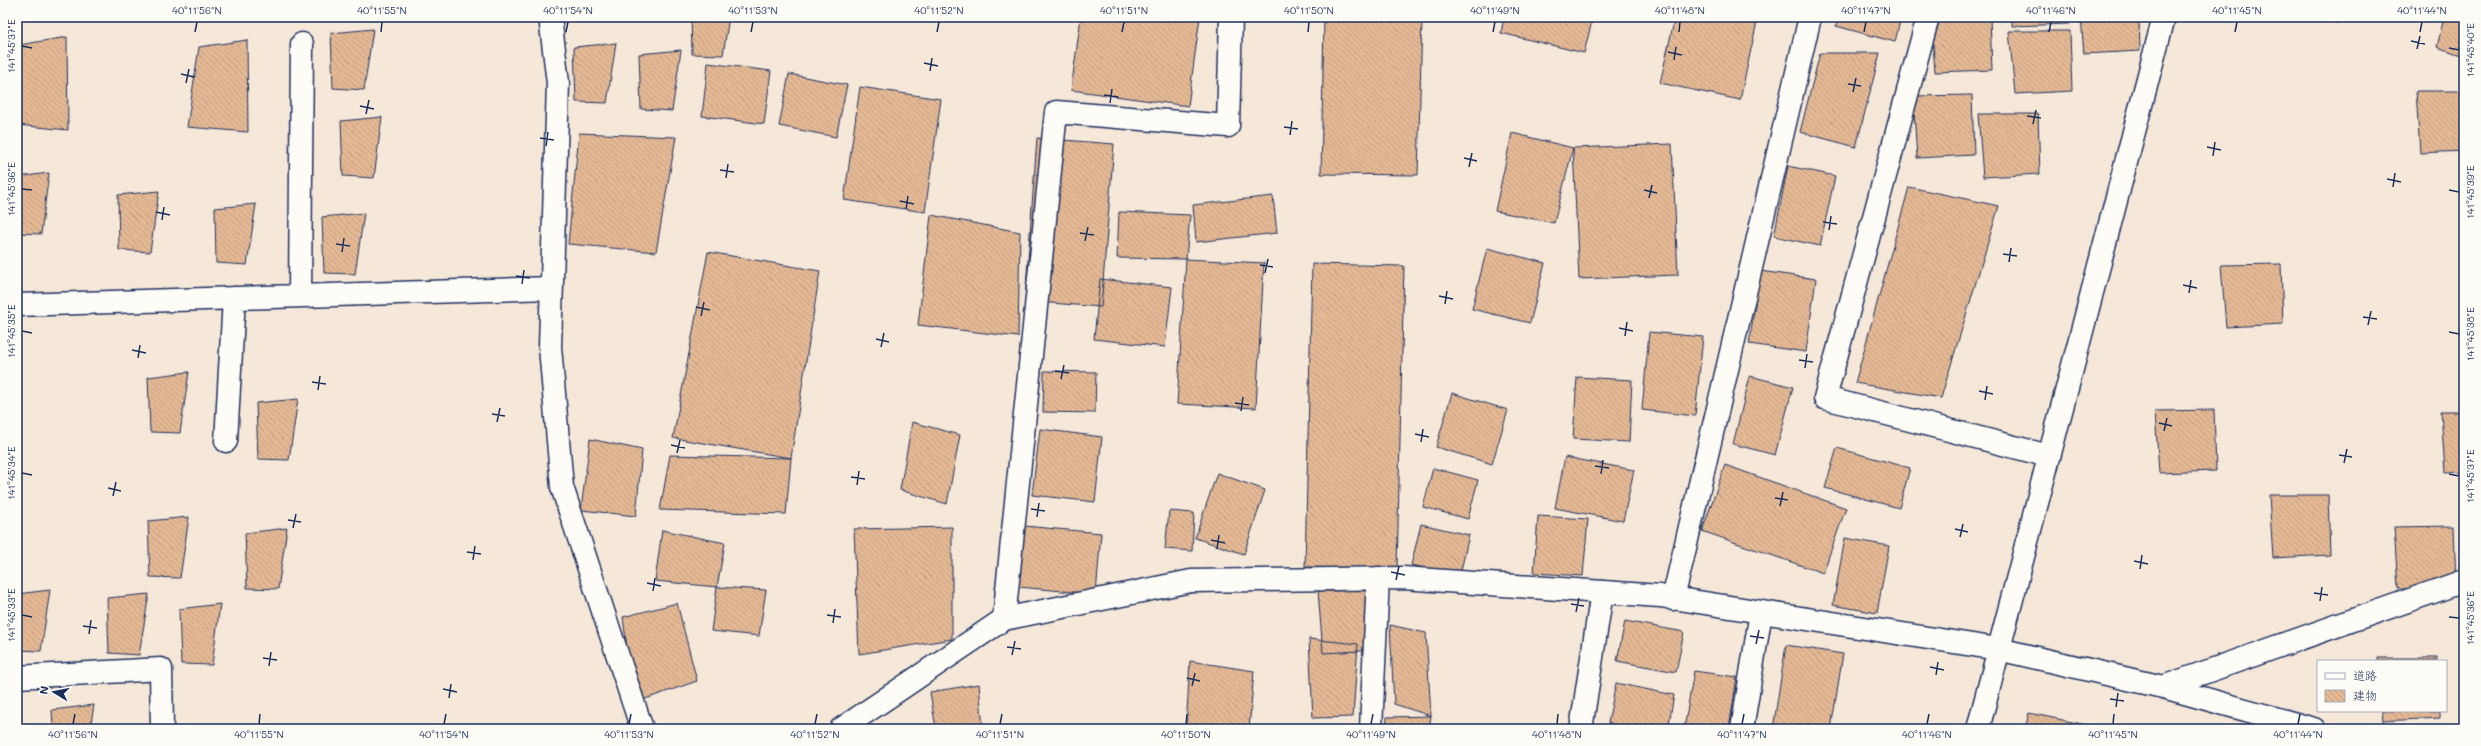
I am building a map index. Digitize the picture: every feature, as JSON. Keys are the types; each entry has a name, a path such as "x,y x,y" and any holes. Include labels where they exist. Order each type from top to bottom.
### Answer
{"street":[{"path":"550,17 558,83 550,347 562,487 642,729"},
{"path":"1004,619 1056,112 1228,126 1231,17"},
{"path":"1673,598 1810,17"},
{"path":"1928,17 1825,398 2049,456"},
{"path":"1978,729 2164,17"},
{"path":"300,296 302,44"},
{"path":"17,305 552,288"},
{"path":"226,441 234,298"},
{"path":"1371,729 1378,578"},
{"path":"841,729 1004,619 1191,581 1378,578 1403,578 1673,598 1998,649 2163,687 2314,729"},
{"path":"2163,687 2464,581"},
{"path":"1581,729 1602,592"},
{"path":"1742,729 1761,612"},
{"path":"17,676 161,669 162,729"}],"building":[{"path":"691,17 729,17 723,55 692,54"},
{"path":"1081,17 1200,17 1188,106 1071,90"},
{"path":"1324,17 1422,17 1418,175 1321,174"},
{"path":"1504,17 1593,17 1584,53 1501,33"},
{"path":"1675,17 1758,17 1740,100 1660,83"},
{"path":"1839,17 1901,17 1895,42 1836,26"},
{"path":"1931,17 1990,17 1992,70 1935,72"},
{"path":"2012,17 2069,17 2069,24 2012,26"},
{"path":"2081,17 2139,17 2140,51 2084,54"},
{"path":"2320,17 2339,17 2337,23"},
{"path":"2444,17 2464,17 2464,56 2437,47"},
{"path":"373,29 364,90 333,88 331,33"},
{"path":"2009,31 2070,31 2072,91 2015,94"},
{"path":"67,37 68,130 17,125 19,45"},
{"path":"247,40 248,132 187,127 199,47"},
{"path":"616,43 607,103 576,102 574,47"},
{"path":"681,50 672,111 641,109 639,54"},
{"path":"1820,53 1880,53 1856,147 1800,132"},
{"path":"708,63 771,71 764,124 702,116"},
{"path":"789,74 847,85 836,137 779,126"},
{"path":"860,87 941,99 925,212 844,200"},
{"path":"2416,91 2464,91 2464,151 2420,153"},
{"path":"1972,95 1974,155 1917,158 1913,96"},
{"path":"1978,114 2038,114 2040,174 1983,177"},
{"path":"382,117 374,178 343,176 341,121"},
{"path":"579,133 676,137 656,252 568,244"},
{"path":"1512,133 1573,148 1554,223 1495,211"},
{"path":"1037,138 1114,144 1101,307 1025,301"},
{"path":"1672,144 1678,275 1579,279 1573,148"},
{"path":"1788,166 1835,176 1820,246 1774,236"},
{"path":"49,173 41,234 17,233 17,177"},
{"path":"1909,187 1999,206 1941,398 1855,383"},
{"path":"159,191 150,252 119,250 118,195"},
{"path":"1273,196 1277,233 1196,242 1193,205"},
{"path":"256,204 247,265 216,263 215,208"},
{"path":"1119,212 1190,215 1186,259 1117,258"},
{"path":"364,213 355,274 324,273 322,217"},
{"path":"931,215 1020,232 1018,337 918,325"},
{"path":"1487,248 1545,263 1530,323 1472,309"},
{"path":"708,252 820,271 791,458 673,438"},
{"path":"1186,259 1264,263 1256,408 1177,404"},
{"path":"1312,264 1404,266 1397,569 1305,567"},
{"path":"2281,264 2283,324 2226,327 2221,265"},
{"path":"1760,271 1816,279 1806,352 1749,344"},
{"path":"1100,279 1172,287 1165,347 1094,339"},
{"path":"1649,332 1703,337 1695,416 1642,410"},
{"path":"1044,371 1096,372 1095,413 1043,412"},
{"path":"189,372 180,433 150,432 148,377"},
{"path":"1750,376 1793,387 1775,455 1733,444"},
{"path":"1577,377 1632,380 1629,442 1573,439"},
{"path":"1452,393 1508,410 1492,464 1436,447"},
{"path":"298,399 289,460 258,459 256,403"},
{"path":"2214,410 2216,471 2159,473 2155,411"},
{"path":"2441,411 2464,411 2464,472 2445,473"},
{"path":"912,422 960,435 947,504 900,490"},
{"path":"1040,429 1102,437 1095,502 1032,495"},
{"path":"590,439 642,450 636,516 581,510"},
{"path":"1837,448 1910,468 1899,508 1825,488"},
{"path":"670,455 791,458 786,514 660,510"},
{"path":"1565,457 1634,470 1623,521 1555,508"},
{"path":"1725,465 1846,508 1823,573 1702,531"},
{"path":"1433,468 1478,480 1468,519 1423,507"},
{"path":"1217,473 1265,490 1244,554 1195,538"},
{"path":"2269,495 2328,495 2330,555 2273,558"},
{"path":"1169,511 1194,513 1192,551 1165,549"},
{"path":"1538,516 1588,519 1583,576 1534,573"},
{"path":"189,517 180,578 150,577 148,521"},
{"path":"1421,524 1469,535 1460,575 1411,565"},
{"path":"1024,526 1101,533 1096,594 1018,587"},
{"path":"2454,526 2456,587 2398,589 2394,527"},
{"path":"952,527 952,639 859,654 854,529"},
{"path":"287,528 278,589 247,588 245,533"},
{"path":"662,530 725,543 717,587 655,581"},
{"path":"1845,538 1889,546 1877,613 1833,605"},
{"path":"717,587 766,590 759,636 711,631"},
{"path":"50,590 41,651 17,650 17,594"},
{"path":"1378,590 1380,650 1323,653 1318,591"},
{"path":"149,594 139,655 109,653 107,598"},
{"path":"677,603 697,681 634,703 623,617"},
{"path":"220,604 212,665 181,664 179,609"},
{"path":"1625,621 1684,632 1676,672 1617,661"},
{"path":"1390,625 1426,633 1431,716 1394,704"},
{"path":"1309,639 1358,644 1353,717 1313,718"},
{"path":"1786,645 1843,654 1831,729 1773,729"},
{"path":"2378,658 2438,658 2438,660 2378,660"},
{"path":"1190,661 1254,671 1249,729 1186,729"},
{"path":"1694,671 1737,677 1729,729 1684,729"},
{"path":"1616,683 1674,695 1668,729 1637,729 1608,723"},
{"path":"979,684 983,729 936,729 930,692"},
{"path":"94,705 90,729 53,729 52,710"},
{"path":"2382,712 2440,712 2440,718 2383,721"},
{"path":"2029,713 2106,729 2025,729"},
{"path":"1431,716 1429,729 1386,729 1387,717"}]}
